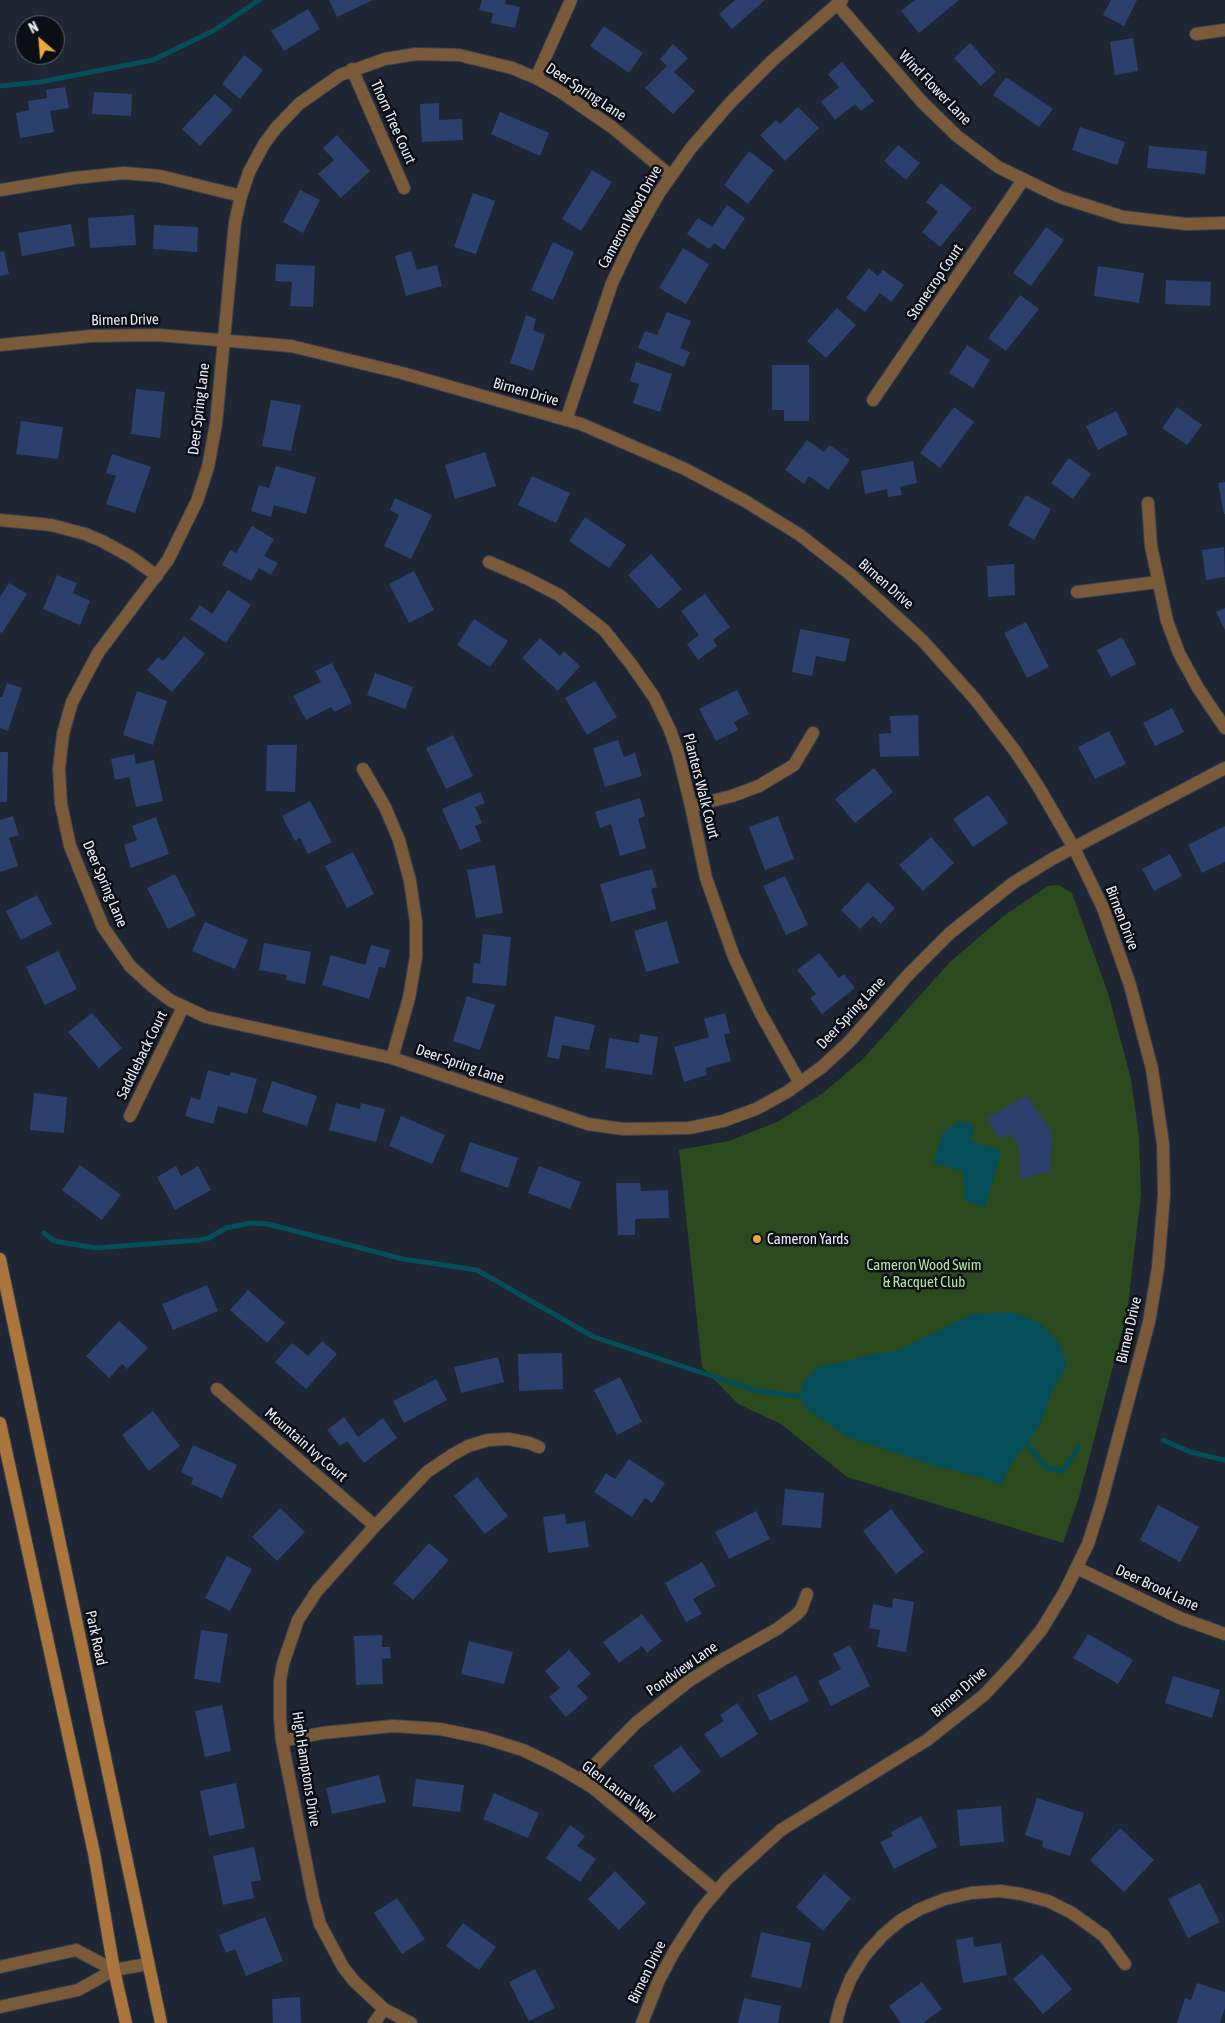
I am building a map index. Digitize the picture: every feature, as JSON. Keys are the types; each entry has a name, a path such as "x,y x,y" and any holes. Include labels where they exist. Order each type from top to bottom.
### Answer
{"main road":[{"name":"Park Road","path":"0,1259 161,2023"},
{"path":"0,1423 94,1853 114,1970 126,2023"}],"street":[{"path":"536,78 571,0"},
{"name":"Cameron Wood Drive","path":"566,420 612,283 632,241 671,176 691,148 730,103 773,60 840,2"},
{"name":"Wind Flower Lane","path":"840,2 922,102 998,167 1060,197 1123,217 1186,224 1225,223"},
{"path":"1196,34 1225,30"},
{"name":"Deer Spring Lane","path":"671,176 613,128 561,92 536,78 494,62 459,55 432,53 385,59 352,69 318,89 299,104 276,128 264,144 249,172 235,222 216,424 208,467 197,501 179,541 157,576 98,653 72,702 60,751 61,804 70,846 103,928 130,966 153,987 183,1007 206,1017 392,1058 571,1119 623,1130 689,1128 723,1121 756,1109 800,1083 849,1042 909,974 972,914 1013,883 1074,848 1225,768"},
{"name":"Thorn Tree Court","path":"352,69 404,188"},
{"path":"0,190 74,178 124,173 160,176 241,196"},
{"name":"Stonecrop Court","path":"873,400 1023,180"},
{"name":"Birnen Drive","path":"0,345 90,336 158,335 290,346 358,361 581,424 655,455 736,497 800,535 851,575 923,641 975,699 1015,751 1074,848 1103,908 1130,985 1152,1069 1163,1144 1164,1195 1158,1268 1149,1322 1101,1503 1088,1544 1065,1591 1042,1629 1015,1662 984,1695 927,1740 781,1830 759,1848 716,1891 700,1911 658,1980 642,2023"},
{"name":"Birnen Drive","path":"0,350 32,342"},
{"path":"1148,503 1151,546 1167,621 1179,653 1198,688 1225,728"},
{"path":"0,520 51,525 102,540 131,557 157,576"},
{"name":"Planters Walk Court","path":"489,562 559,595 604,630 654,696 666,721 678,754 692,806 706,878 734,957 760,1012 800,1083"},
{"path":"1077,592 1158,582"},
{"path":"692,806 732,796 760,786 794,765 813,733"},
{"path":"363,769 385,807 399,840 410,881 416,922 416,957 409,998 392,1058"},
{"name":"Saddleback Court","path":"130,1116 183,1007"},
{"name":"Mountain Ivy Court","path":"217,1389 375,1526"},
{"name":"High Hamptons Drive","path":"411,2023 384,2009 366,1993 343,1967 320,1924 313,1898 282,1741 280,1682 284,1658 298,1620 317,1591 375,1526 427,1472 468,1446 488,1440 508,1439 539,1447"},
{"name":"Deer Brook Lane","path":"1077,1568 1180,1618 1225,1634"},
{"name":"Pondview Lane","path":"580,1780 636,1723 689,1680 778,1629 796,1615 801,1610 807,1594"},
{"name":"Glen Laurel Way","path":"282,1741 322,1732 375,1726 394,1726 440,1729 484,1738 523,1750 580,1780 622,1811 716,1891"},
{"path":"836,2023 841,2003 851,1978 865,1955 883,1936 901,1920 920,1909 945,1899 971,1892 1000,1891 1048,1901 1072,1913 1104,1936 1125,1964"},
{"path":"0,1967 76,1950 114,1970"},
{"path":"0,2007 78,1990 114,1970 148,1964"},
{"path":"374,2023 384,2009"}],"green space":[{"name":"Cameron Wood Swim & Racquet Club","path":"1059,885 1072,893 1108,993 1131,1079 1139,1137 1141,1195 1127,1313 1079,1497 1063,1543 847,1477 781,1424 738,1404 702,1367 679,1150 729,1141 779,1121 823,1093 862,1060 950,962 1005,915 1048,886"}],"water":[{"path":"959,1121 975,1126 970,1141 1002,1151 985,1207 965,1200 963,1171 933,1163 943,1132"},
{"path":"1013,1312 1040,1323 1059,1343 1067,1364 1052,1392 1040,1425 1010,1466 1001,1485 848,1437 806,1409 800,1397 802,1384 818,1367 871,1354 896,1351 972,1314"}],"building":[{"path":"329,0 373,0 337,17"},
{"path":"482,0 506,0 505,4 520,7 515,28 491,23 493,13 479,10"},
{"path":"735,0 765,0 732,29 719,14"},
{"path":"915,0 959,0 919,33 901,11"},
{"path":"1111,0 1137,0 1124,26 1103,15"},
{"path":"308,9 320,29 284,51 271,31"},
{"path":"604,26 643,53 629,73 590,46"},
{"path":"1133,38 1138,71 1115,75 1110,42"},
{"path":"970,43 996,72 981,86 954,58"},
{"path":"673,44 688,58 674,72 695,91 673,114 645,88 667,66 660,59"},
{"path":"244,55 263,70 240,99 222,84"},
{"path":"842,62 874,101 861,111 855,104 835,120 821,102 839,87 828,74"},
{"path":"1006,77 1053,109 1039,127 993,95"},
{"path":"65,87 69,108 50,111 54,132 20,138 16,113 29,110 28,101 47,98 46,90"},
{"path":"94,92 132,94 131,116 92,114"},
{"path":"215,94 233,110 200,146 182,129"},
{"path":"439,103 439,120 462,119 463,140 422,142 420,104"},
{"path":"798,107 819,128 785,161 760,135 776,120 780,124"},
{"path":"500,112 549,133 540,156 491,134"},
{"path":"1080,127 1125,142 1117,165 1072,150"},
{"path":"337,135 370,171 341,198 318,174 334,160 323,148"},
{"path":"898,145 920,163 906,180 884,161"},
{"path":"1149,146 1207,151 1205,174 1147,168"},
{"path":"749,151 774,170 748,204 724,185"},
{"path":"592,170 612,182 581,231 562,219"},
{"path":"941,183 972,208 940,247 922,232 938,212 926,202"},
{"path":"300,190 320,200 303,233 283,222"},
{"path":"473,193 495,201 476,254 454,247"},
{"path":"727,205 745,218 724,250 714,243 709,249 687,234 698,218 712,227"},
{"path":"134,215 136,245 90,248 88,218"},
{"path":"71,224 75,246 22,256 18,233"},
{"path":"154,225 198,227 197,252 153,249"},
{"path":"1046,227 1064,240 1031,286 1013,273"},
{"path":"553,242 574,252 553,300 531,290"},
{"path":"683,248 709,264 686,304 659,288"},
{"path":"4,251 9,274 0,276 0,252"},
{"path":"411,251 417,270 437,265 442,286 406,296 395,256"},
{"path":"276,264 315,266 313,307 290,306 292,282 275,281"},
{"path":"1098,266 1144,273 1139,303 1094,296"},
{"path":"869,268 878,276 883,270 904,285 891,302 880,293 865,312 846,298"},
{"path":"1166,280 1211,282 1210,306 1165,304"},
{"path":"1020,295 1039,309 1006,351 988,338"},
{"path":"837,308 856,325 826,358 807,341"},
{"path":"667,312 691,321 680,348 690,352 684,367 638,348 645,331 657,335"},
{"path":"526,315 536,319 533,330 545,335 533,371 510,363"},
{"path":"967,345 990,360 973,388 949,373"},
{"path":"636,362 672,374 660,412 633,403 639,384 630,381"},
{"path":"772,365 809,365 809,421 784,421 784,410 772,410"},
{"path":"136,389 165,392 160,438 131,434"},
{"path":"271,400 301,405 291,451 262,446"},
{"path":"954,407 974,422 940,468 920,453"},
{"path":"1177,407 1202,425 1187,445 1162,428"},
{"path":"1116,411 1128,434 1098,450 1086,426"},
{"path":"21,421 63,427 58,459 16,454"},
{"path":"807,440 824,452 830,445 850,460 828,490 809,476 804,484 785,470"},
{"path":"485,452 496,486 455,499 445,465"},
{"path":"112,454 151,467 135,513 106,504 116,476 106,473"},
{"path":"1069,458 1091,474 1073,499 1051,483"},
{"path":"913,461 917,483 900,487 902,495 888,497 887,489 865,494 861,471"},
{"path":"276,466 316,477 306,514 274,505 271,517 251,511 259,485 269,488"},
{"path":"532,476 570,493 556,523 518,505"},
{"path":"1225,482 1225,514 1224,514 1218,483"},
{"path":"1026,495 1051,509 1034,540 1008,525"},
{"path":"395,498 432,515 411,559 384,546 399,515 390,510"},
{"path":"585,517 626,545 609,568 569,541"},
{"path":"252,526 274,539 264,556 278,563 271,575 259,568 251,581 222,565 230,550 236,553"},
{"path":"1224,547 1225,577 1206,580 1202,550"},
{"path":"651,554 682,589 659,609 628,575"},
{"path":"1014,564 1015,595 988,597 987,566"},
{"path":"414,571 434,610 409,623 389,584"},
{"path":"57,575 77,583 73,593 90,601 80,625 43,609"},
{"path":"9,583 27,594 2,633 0,632 0,597"},
{"path":"228,590 251,605 226,643 190,619 200,605 212,614"},
{"path":"705,594 730,627 713,640 717,646 698,660 687,644 699,635 681,611"},
{"path":"1225,608 1225,630 1216,612"},
{"path":"474,619 508,641 490,667 457,645"},
{"path":"1026,622 1049,667 1027,678 1004,633"},
{"path":"800,629 850,639 845,662 816,656 812,676 792,672"},
{"path":"184,636 205,654 172,692 147,670 158,657 163,661"},
{"path":"1122,637 1136,664 1111,677 1097,650"},
{"path":"540,638 560,656 564,651 580,666 558,691 522,658"},
{"path":"332,663 352,703 334,712 331,707 306,720 293,696 321,682 315,671"},
{"path":"375,673 413,687 405,709 367,695"},
{"path":"595,681 617,717 587,735 565,698"},
{"path":"7,683 22,688 8,731 0,728 0,697 2,697"},
{"path":"737,690 749,714 734,722 738,730 716,741 699,709"},
{"path":"137,691 167,701 153,745 123,735"},
{"path":"1172,708 1184,732 1155,746 1143,723"},
{"path":"918,715 919,756 880,757 879,734 891,733 890,716"},
{"path":"1109,731 1126,764 1095,779 1078,747"},
{"path":"453,735 473,776 446,789 426,748"},
{"path":"618,740 624,757 635,753 642,776 605,787 593,748"},
{"path":"267,745 297,745 295,792 266,791"},
{"path":"0,752 8,752 7,802 0,802"},
{"path":"134,754 136,764 154,760 163,801 136,807 129,777 115,780 111,759"},
{"path":"874,768 893,792 855,823 835,799"},
{"path":"480,792 485,803 475,807 482,823 475,826 481,841 460,850 442,809"},
{"path":"988,795 1008,823 973,847 953,819"},
{"path":"640,798 645,816 638,819 646,848 620,856 611,824 600,828 595,812"},
{"path":"310,801 332,842 308,854 300,838 295,841 282,816"},
{"path":"13,816 19,835 9,838 18,866 0,872 0,820"},
{"path":"778,816 794,859 765,870 749,827"},
{"path":"156,817 169,854 131,868 124,845 137,840 132,826"},
{"path":"1225,826 1225,862 1202,873 1188,845"},
{"path":"931,837 954,863 923,891 899,865"},
{"path":"353,852 374,894 347,908 325,866"},
{"path":"1170,854 1182,876 1154,891 1142,869"},
{"path":"495,865 503,913 476,918 467,870"},
{"path":"652,869 657,887 651,889 656,909 611,922 600,884"},
{"path":"175,874 196,915 168,929 147,888"},
{"path":"785,876 808,925 786,935 763,886"},
{"path":"868,882 895,908 881,924 873,916 860,929 841,910"},
{"path":"37,895 52,924 21,940 6,911"},
{"path":"667,921 679,963 646,972 634,931"},
{"path":"205,922 248,940 235,969 192,951"},
{"path":"483,934 511,937 506,986 472,983 474,963 480,964"},
{"path":"264,943 311,952 305,984 286,980 287,975 259,970"},
{"path":"371,945 390,950 385,968 379,967 369,999 322,985 331,955 365,965"},
{"path":"58,951 77,989 45,1005 26,967"},
{"path":"819,953 839,978 844,974 855,988 822,1014 810,998 816,994 797,970"},
{"path":"467,996 495,1005 480,1050 453,1041"},
{"path":"92,1013 122,1048 99,1068 68,1032"},
{"path":"725,1013 730,1033 724,1035 731,1061 706,1068 707,1075 684,1082 674,1047 709,1037 704,1019"},
{"path":"555,1016 595,1025 589,1050 562,1045 559,1059 547,1057"},
{"path":"640,1034 658,1037 652,1075 605,1068 609,1038 639,1043"},
{"path":"208,1070 229,1076 231,1072 257,1079 247,1114 218,1106 213,1124 185,1116 191,1097 200,1100"},
{"path":"272,1081 317,1096 307,1126 262,1112"},
{"path":"34,1093 67,1097 64,1133 30,1130"},
{"path":"1026,1095 1052,1132 1050,1171 1020,1179 1019,1146 1010,1134 1000,1139 987,1119"},
{"path":"336,1103 360,1109 361,1103 385,1109 376,1142 329,1130"},
{"path":"401,1116 445,1135 432,1164 389,1146"},
{"path":"470,1142 518,1158 508,1188 460,1171"},
{"path":"80,1165 121,1195 102,1220 62,1190"},
{"path":"176,1166 181,1176 198,1166 211,1190 175,1210 157,1177"},
{"path":"539,1166 581,1182 570,1209 528,1193"},
{"path":"616,1183 640,1183 641,1191 668,1190 669,1218 635,1219 635,1235 618,1235"},
{"path":"207,1285 218,1311 173,1330 162,1304"},
{"path":"248,1290 285,1323 267,1343 230,1310"},
{"path":"119,1321 148,1348 127,1369 122,1364 109,1378 86,1356"},
{"path":"322,1341 337,1354 306,1389 275,1362 292,1343 308,1356"},
{"path":"562,1353 563,1389 519,1391 518,1354"},
{"path":"498,1357 504,1382 461,1393 454,1367"},
{"path":"620,1377 642,1422 617,1435 594,1390"},
{"path":"436,1379 447,1400 404,1423 393,1401"},
{"path":"153,1411 180,1446 149,1471 122,1435"},
{"path":"344,1417 358,1437 383,1418 397,1438 364,1463 347,1441 340,1446 327,1430"},
{"path":"193,1445 237,1465 222,1498 191,1484 193,1478 181,1472"},
{"path":"629,1459 665,1483 652,1503 645,1498 632,1517 594,1492 606,1473 615,1479"},
{"path":"477,1477 508,1516 485,1534 454,1496"},
{"path":"785,1489 824,1493 821,1528 782,1525"},
{"path":"1158,1505 1199,1527 1180,1562 1140,1540"},
{"path":"280,1508 305,1532 277,1561 252,1537"},
{"path":"891,1509 924,1552 896,1574 863,1531"},
{"path":"756,1511 770,1539 729,1559 715,1532"},
{"path":"565,1514 566,1524 585,1521 589,1547 548,1553 543,1517"},
{"path":"429,1543 449,1560 413,1600 393,1583"},
{"path":"227,1556 252,1569 230,1611 205,1598"},
{"path":"702,1562 716,1586 693,1599 702,1614 686,1622 665,1583"},
{"path":"893,1598 914,1602 906,1652 877,1647 880,1630 869,1628 873,1604 892,1608"},
{"path":"642,1614 662,1641 647,1653 642,1646 619,1663 603,1642"},
{"path":"201,1630 228,1634 220,1683 194,1679"},
{"path":"1088,1634 1133,1660 1118,1684 1073,1658"},
{"path":"382,1635 382,1647 390,1647 391,1658 382,1659 383,1684 356,1685 354,1636"},
{"path":"469,1641 513,1652 504,1684 461,1674"},
{"path":"850,1645 870,1686 831,1706 818,1681 841,1669 833,1654"},
{"path":"569,1650 591,1674 577,1686 588,1698 566,1717 549,1697 560,1688 545,1671"},
{"path":"796,1675 809,1701 770,1721 757,1695"},
{"path":"1173,1676 1220,1690 1212,1718 1165,1703"},
{"path":"737,1703 758,1734 721,1758 704,1734 724,1721 720,1715"},
{"path":"222,1705 231,1751 205,1757 195,1711"},
{"path":"681,1746 701,1772 673,1793 653,1766"},
{"path":"379,1775 386,1802 332,1814 326,1788"},
{"path":"416,1779 464,1785 460,1812 412,1806"},
{"path":"236,1783 245,1828 209,1836 200,1791"},
{"path":"494,1793 539,1813 528,1838 483,1819"},
{"path":"1037,1798 1084,1813 1070,1856 1042,1847 1043,1841 1025,1835"},
{"path":"1001,1806 1004,1842 960,1846 957,1810"},
{"path":"921,1816 937,1847 894,1869 880,1842 893,1836 891,1832"},
{"path":"570,1825 585,1836 577,1846 596,1859 580,1882 546,1858"},
{"path":"1120,1828 1154,1860 1124,1892 1090,1860"},
{"path":"254,1847 261,1880 251,1882 254,1898 223,1905 213,1856"},
{"path":"615,1871 646,1903 619,1930 588,1899"},
{"path":"824,1874 851,1898 823,1931 796,1907"},
{"path":"1200,1883 1220,1922 1188,1938 1168,1899"},
{"path":"397,1898 425,1939 402,1954 374,1913"},
{"path":"265,1917 283,1961 246,1976 235,1949 226,1953 219,1935"},
{"path":"463,1923 496,1947 479,1970 446,1946"},
{"path":"761,1932 811,1943 801,1988 751,1977"},
{"path":"973,1937 974,1947 1001,1943 1007,1975 963,1983 956,1940"},
{"path":"1042,1954 1072,1989 1043,2014 1013,1979"},
{"path":"535,1969 555,2008 529,2021 509,1982"},
{"path":"922,1982 942,2009 923,2023 901,2023 889,2006"},
{"path":"1197,1983 1225,1992 1225,2008 1220,2023 1177,2023 1185,1998 1191,2000"},
{"path":"300,1997 301,2023 273,2023 272,1999"},
{"path":"744,1998 781,2006 778,2023 738,2023"}],"waterway":[{"path":"0,86 40,82 153,60 213,31 259,0"},
{"path":"44,1233 54,1241 96,1248 199,1240 209,1238 226,1228 250,1223 268,1224 403,1259 477,1270 594,1337 757,1391 806,1397"},
{"path":"1023,1439 1047,1468 1063,1471 1079,1446"},
{"path":"1163,1440 1190,1452 1225,1460"}],"place":[{"name":"Cameron Yards","path":"757,1239"}]}
